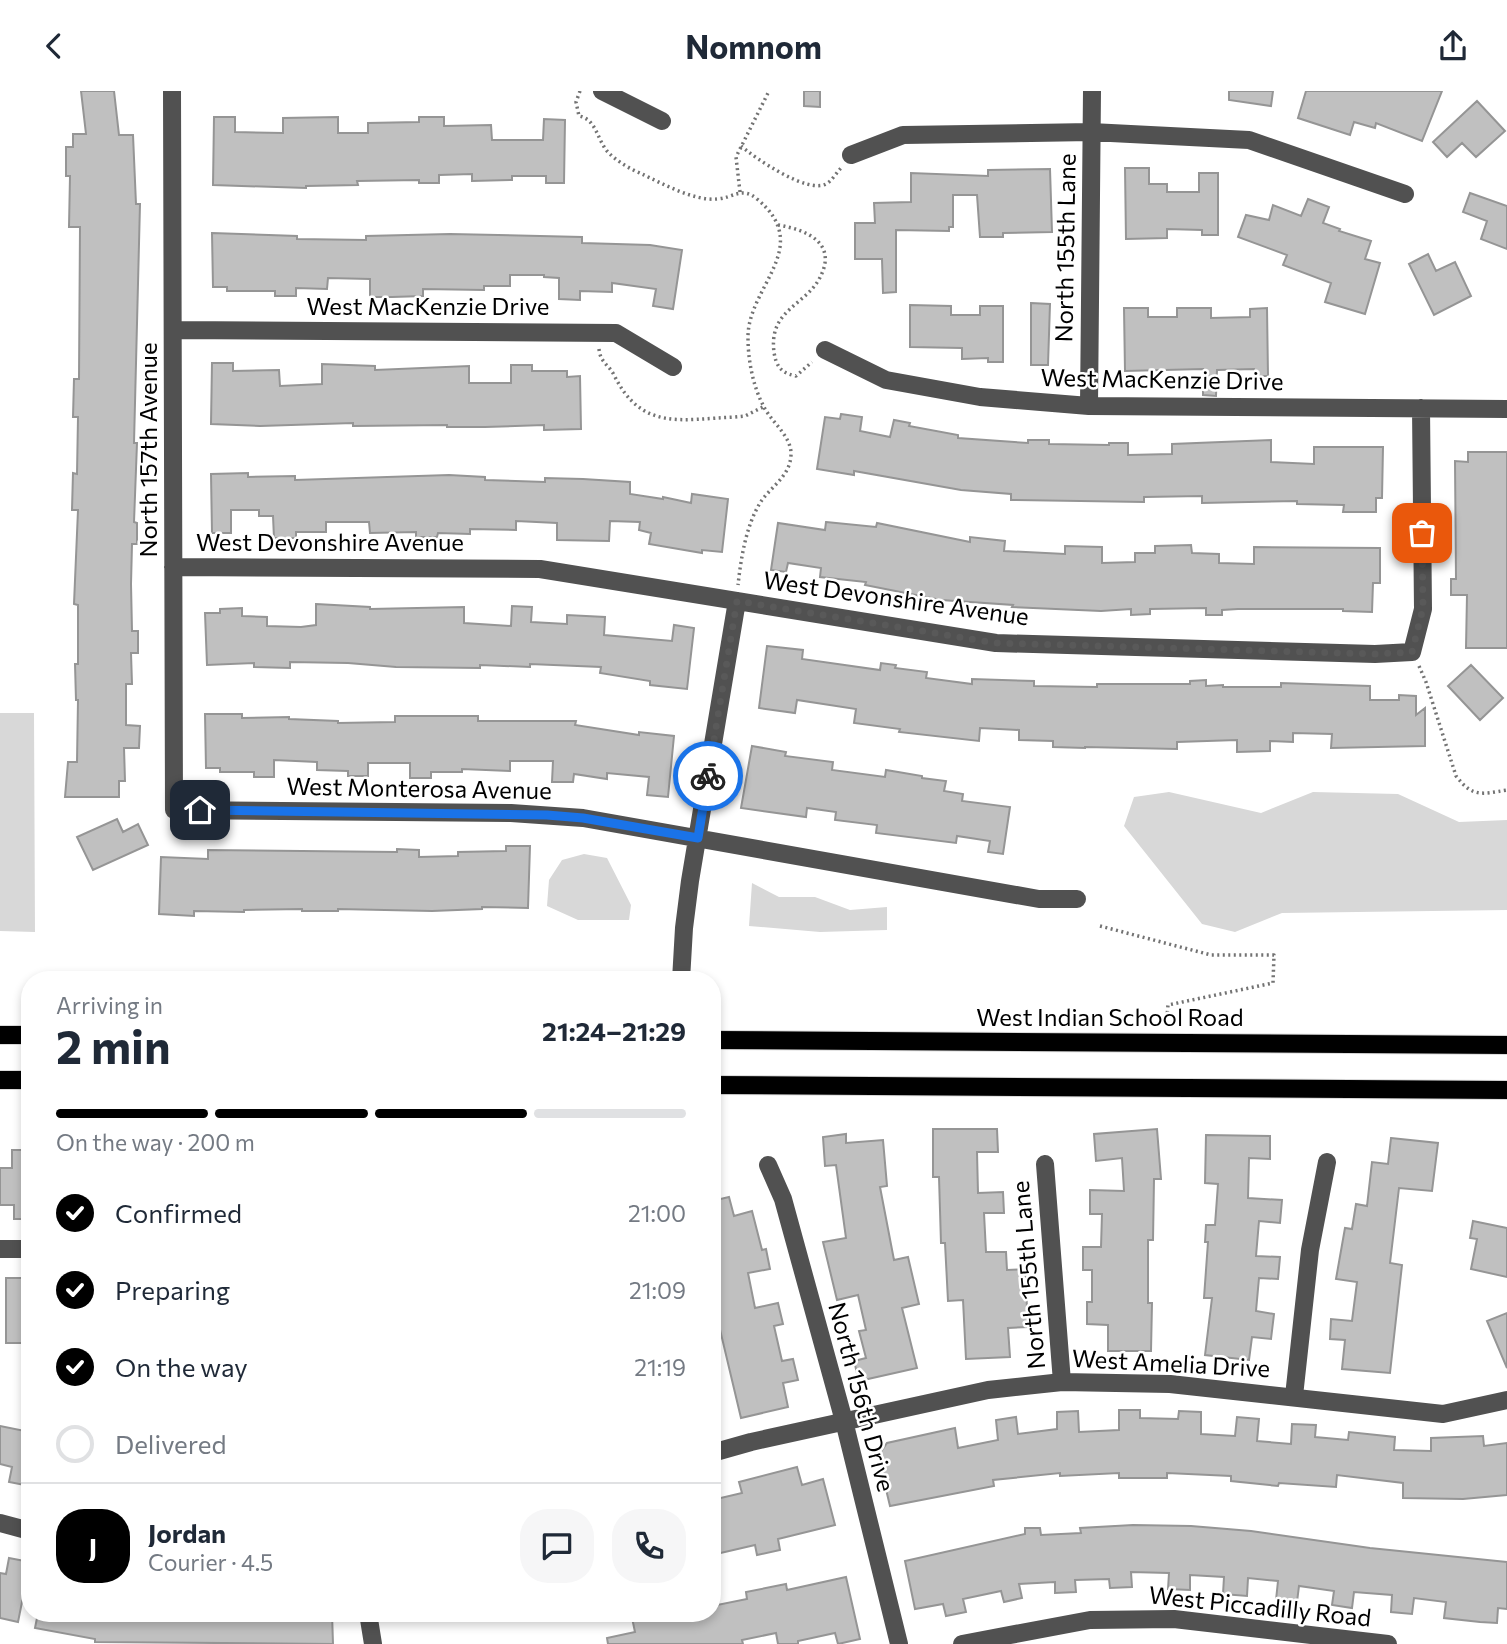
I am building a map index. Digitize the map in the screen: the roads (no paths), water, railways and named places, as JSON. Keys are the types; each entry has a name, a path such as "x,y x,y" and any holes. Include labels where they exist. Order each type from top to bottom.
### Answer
{"main road":[{"path":"0,1035 21,1035"},
{"name":"West Indian School Road","path":"721,1040 1507,1045"},
{"path":"0,1080 21,1080"},
{"path":"721,1085 1507,1090"}],"street":[{"name":"North 157th Avenue","path":"172,91 174,810"},
{"path":"602,91 662,121"},
{"name":"North 155th Lane","path":"1089,406 1092,91"},
{"path":"851,155 903,135 1091,132 1249,140 1405,194"},
{"name":"West MacKenzie Drive","path":"173,330 617,333 673,367"},
{"name":"West MacKenzie Drive","path":"825,350 886,380 981,397 1089,406 1507,409"},
{"name":"West Devonshire Avenue","path":"173,567 540,569 996,643 1376,654 1412,652 1423,608 1420,408"},
{"path":"682,971 684,928 737,601"},
{"name":"West Monterosa Avenue","path":"174,810 511,813 583,818 1039,899 1077,899"},
{"path":"1294,1396 1310,1250 1328,1162"},
{"name":"North 155th Lane","path":"1045,1164 1062,1382"},
{"name":"North 156th Drive","path":"768,1165 783,1199 844,1421 899,1644"},
{"path":"0,1249 21,1249"},
{"name":"West Amelia Drive","path":"721,1451 988,1390 1062,1382 1170,1384 1443,1414 1507,1400"},
{"path":"0,1523 21,1529"},
{"name":"West Piccadilly Road","path":"962,1644 1090,1619 1160,1619 1388,1644"},
{"path":"369,1622 373,1644"}]}
